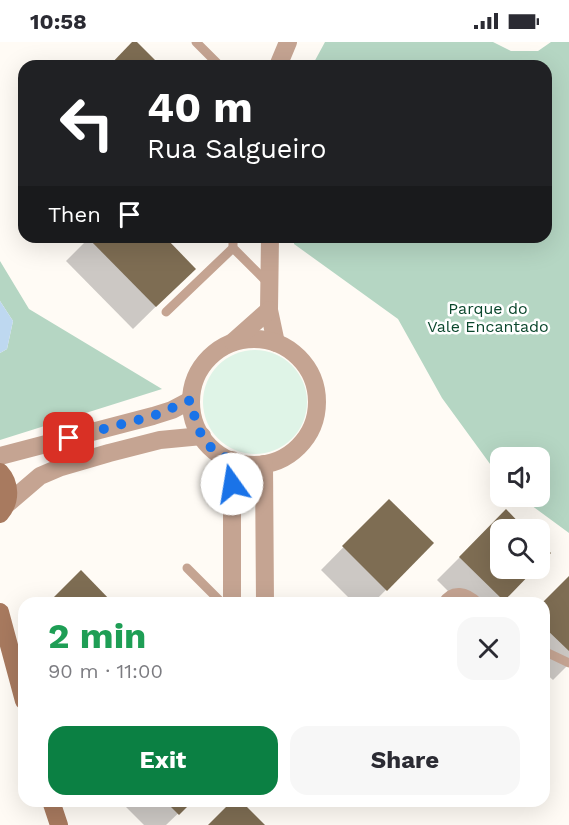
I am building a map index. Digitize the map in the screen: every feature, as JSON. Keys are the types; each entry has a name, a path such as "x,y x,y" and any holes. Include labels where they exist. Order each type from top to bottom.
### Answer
{"main road":[{"path":"0,472 8,484 9,495 3,513"},
{"path":"0,612 18,678"},
{"path":"53,807 59,825"}],"street":[{"path":"270,243 269,310 276,343"},
{"path":"233,342 251,339 276,343 301,359 311,374 316,392 317,410 312,427 289,455 264,464 232,460 212,448 202,436 195,425 191,400 194,381 203,364 216,351 233,342 269,310"},
{"path":"0,456 153,416 191,400"},
{"path":"3,513 40,476 61,467 160,441 202,436"},
{"path":"232,460 232,597"},
{"path":"264,464 264,597"}],"lane":[{"path":"196,42 214,60"},
{"path":"233,243 233,248 270,286"},
{"path":"166,312 233,248"},
{"path":"187,568 216,597"},
{"path":"445,597 454,592 464,592 471,597"},
{"path":"550,655 569,663"}],"green space":[{"name":"Parque do Vale Encantado","path":"325,42 493,42 511,51 538,51 551,42 569,42 569,533 534,507 550,507 550,447 490,447 490,464 442,398 398,319 294,244 552,243 552,60 315,60"},
{"path":"0,261 29,309 162,389 0,440 0,353 7,349 13,321 0,301"},
{"path":"255,350 275,354 292,365 303,382 307,402 303,422 292,439 275,450 255,454 235,450 218,439 207,422 203,402 207,382 218,365 235,354"}],"water":[{"path":"0,301 13,321 7,349 0,353"}],"building":[{"path":"132,42 137,42 155,60 115,60"},
{"path":"93,243 171,243 196,269 156,307"},
{"path":"389,499 434,543 387,591 342,546"},
{"path":"506,509 516,519 496,519"},
{"path":"490,525 490,579 525,579 508,597 500,597 459,557"},
{"path":"81,570 107,597 54,597"},
{"path":"569,576 569,651 550,633 550,597 548,597"},
{"path":"171,807 187,807 179,815"},
{"path":"226,807 247,807 265,825 208,825"}],"route":[{"path":"69,438 153,416 172,410 191,400 195,425 202,436 212,448 225,458 232,460 232,484"}]}
